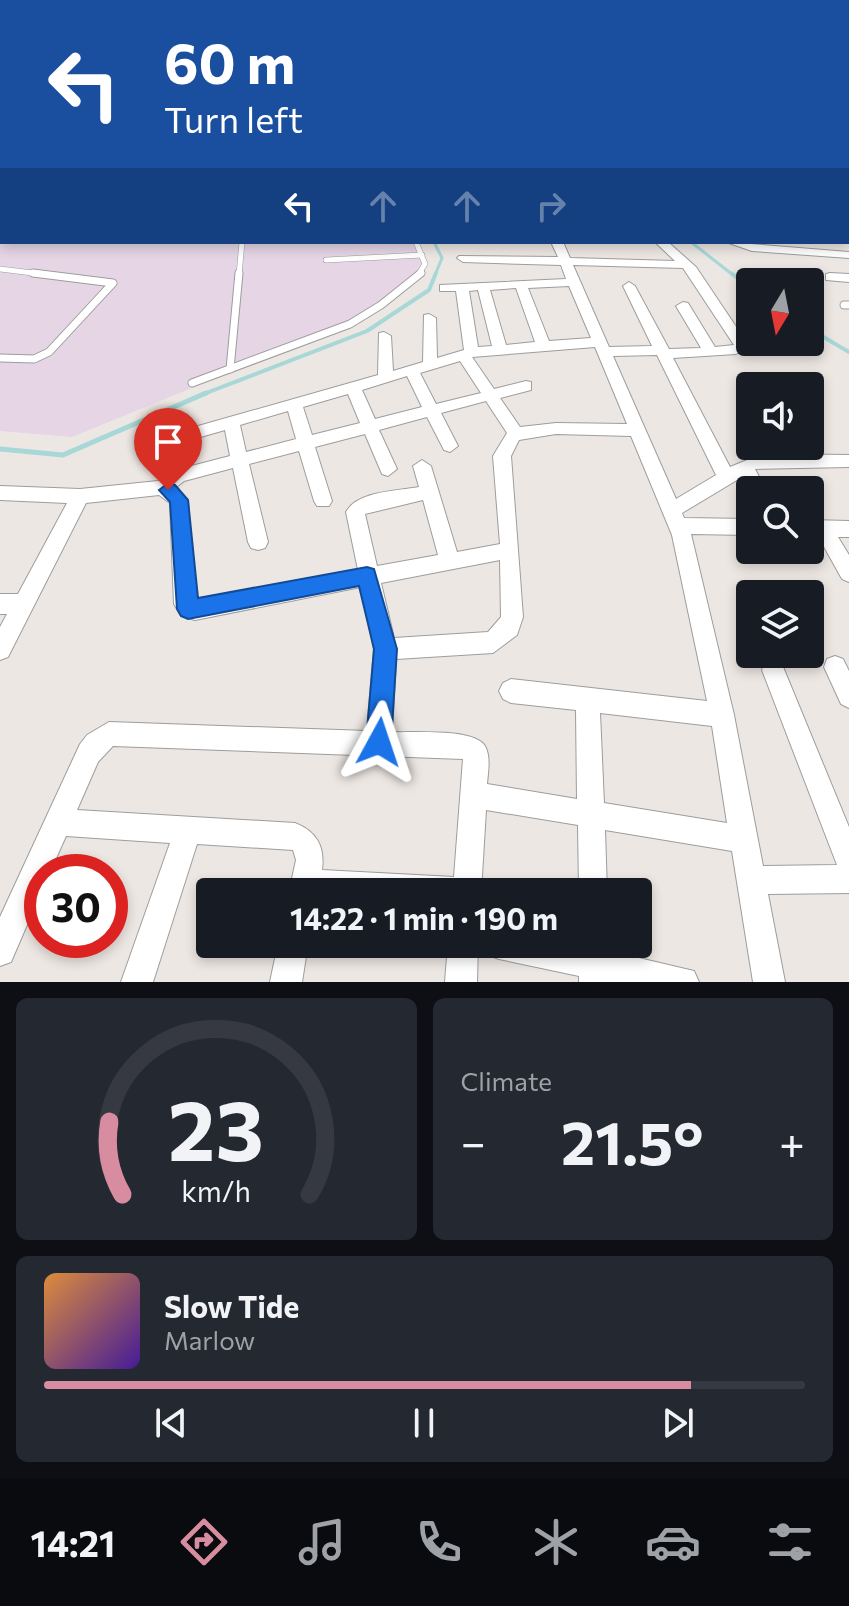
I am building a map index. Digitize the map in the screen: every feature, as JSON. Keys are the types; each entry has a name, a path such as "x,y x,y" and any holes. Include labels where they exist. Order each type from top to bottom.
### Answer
{"street":[{"path":"169,440 468,354 500,348 543,345 663,352 736,350 742,346 688,265 663,244"},
{"path":"739,244 752,248 849,255"},
{"path":"463,258 688,265"},
{"path":"444,288 521,285 566,262"},
{"path":"566,262 675,518 722,715 769,982"},
{"path":"830,277 849,278"},
{"path":"521,285 543,345"},
{"path":"483,286 500,348"},
{"path":"629,286 726,477"},
{"path":"462,287 468,354 517,435"},
{"path":"683,306 710,351"},
{"path":"429,318 430,365"},
{"path":"384,336 386,378"},
{"path":"411,370 450,446"},
{"path":"0,493 80,496 162,488 178,476 526,386"},
{"path":"353,387 388,469"},
{"path":"294,404 323,501"},
{"path":"231,422 258,542"},
{"path":"385,649 480,644 502,638 512,617 502,456 505,445 517,435 539,430 637,430"},
{"path":"675,518 726,477 762,460 849,461"},
{"path":"422,466 450,561"},
{"path":"745,466 750,476"},
{"path":"162,488 179,500 188,609 510,550"},
{"path":"379,742 385,649 355,512 361,506 430,492"},
{"path":"0,647 80,496"},
{"path":"675,518 736,525"},
{"path":"824,528 849,529"},
{"path":"824,538 849,573"},
{"path":"0,604 24,604"},
{"path":"835,667 849,696"},
{"path":"773,670 849,861"},
{"path":"511,691 722,715"},
{"path":"588,700 593,878"},
{"path":"0,951 89,753 109,734 469,747 475,752 476,762 468,878"},
{"path":"474,795 744,839"},
{"path":"59,822 295,837 305,840 310,848 306,878"},
{"path":"137,982 188,830"},
{"path":"751,880 849,879"},
{"path":"286,982 290,958"},
{"path":"461,982 462,958"},
{"path":"569,958 683,982"}],"lane":[{"path":"230,369 242,244"},
{"path":"192,383 364,316 421,273 425,264 417,244"},
{"path":"326,260 422,255"},
{"path":"0,269 113,283 49,352 34,359 0,358"}],"shaded area":[{"path":"0,244 415,244 423,261 411,287 348,324 72,437 0,431"}],"waterway":[{"path":"435,244 442,258 435,275"},
{"path":"694,244 733,275"},
{"path":"204,394 367,331 429,290 436,273"},
{"path":"731,273 736,277"},
{"path":"824,337 849,352"},
{"path":"0,449 63,455 204,394"}],"route":[{"path":"168,490 179,500 185,604 188,609 367,576 385,649 379,742"}]}
